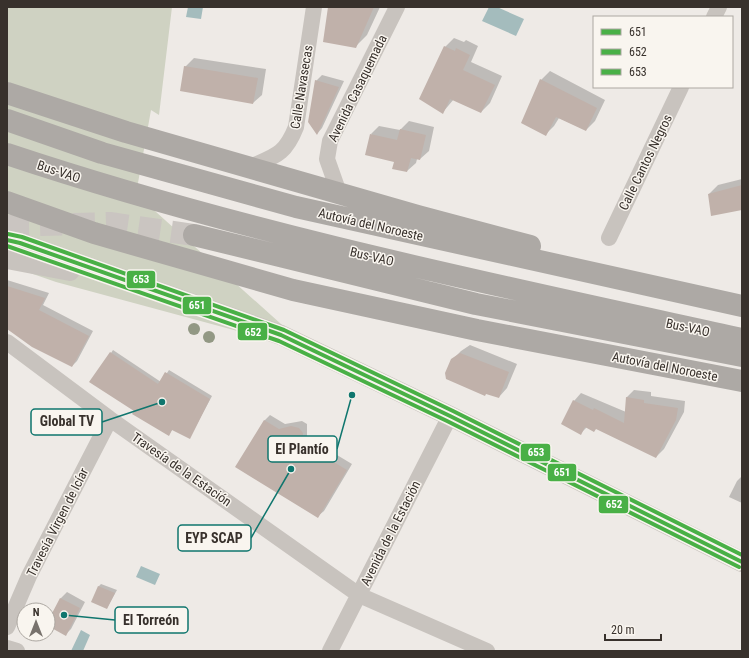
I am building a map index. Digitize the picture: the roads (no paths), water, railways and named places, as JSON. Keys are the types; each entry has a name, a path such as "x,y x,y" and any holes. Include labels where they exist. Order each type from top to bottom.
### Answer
{"highway":[{"path":"7,93 126,132 339,193 551,251 562,267"},
{"name":"Autovía del Noroeste","path":"7,120 102,153 296,207 742,306"},
{"name":"Bus-VAO","path":"7,154 89,181 289,236 499,286 742,339"},
{"name":"Autovía del Noroeste","path":"7,202 94,233 293,290 477,330 742,382"},
{"path":"194,235 476,304 742,356"}],"street":[{"name":"Calle Navasecas","path":"250,167 280,154 296,127 314,7"},
{"name":"Avenida Casaquemada","path":"339,193 327,159 330,141 397,7"},
{"path":"714,16 719,7"},
{"name":"Calle Cantos Negros","path":"609,238 681,88"},
{"path":"7,240 20,243 281,335 450,416 742,562"},
{"path":"7,259 132,282"},
{"name":"Travesía de la Estación","path":"7,342 110,418 359,595 487,651"},
{"name":"Avenida de la Estación","path":"330,651 450,416"},
{"name":"Travesía Virgen de Icíar","path":"7,627 29,576 110,418"},
{"path":"7,648 17,651"}],"water":[{"path":"188,7 203,7 201,19 186,17"},
{"path":"489,7 497,7 524,19 516,36 482,21"},
{"path":"141,566 160,574 155,585 136,577"},
{"path":"81,630 90,635 83,651 71,651"}],"tunnel":[{"path":"7,226 110,223 194,235"}],"place":[{"name":"El Plantío","path":"352,395"},
{"name":"Global TV","path":"162,402"},
{"name":"EYP SCAP","path":"291,469"},
{"name":"El Torreón","path":"64,615"}]}
